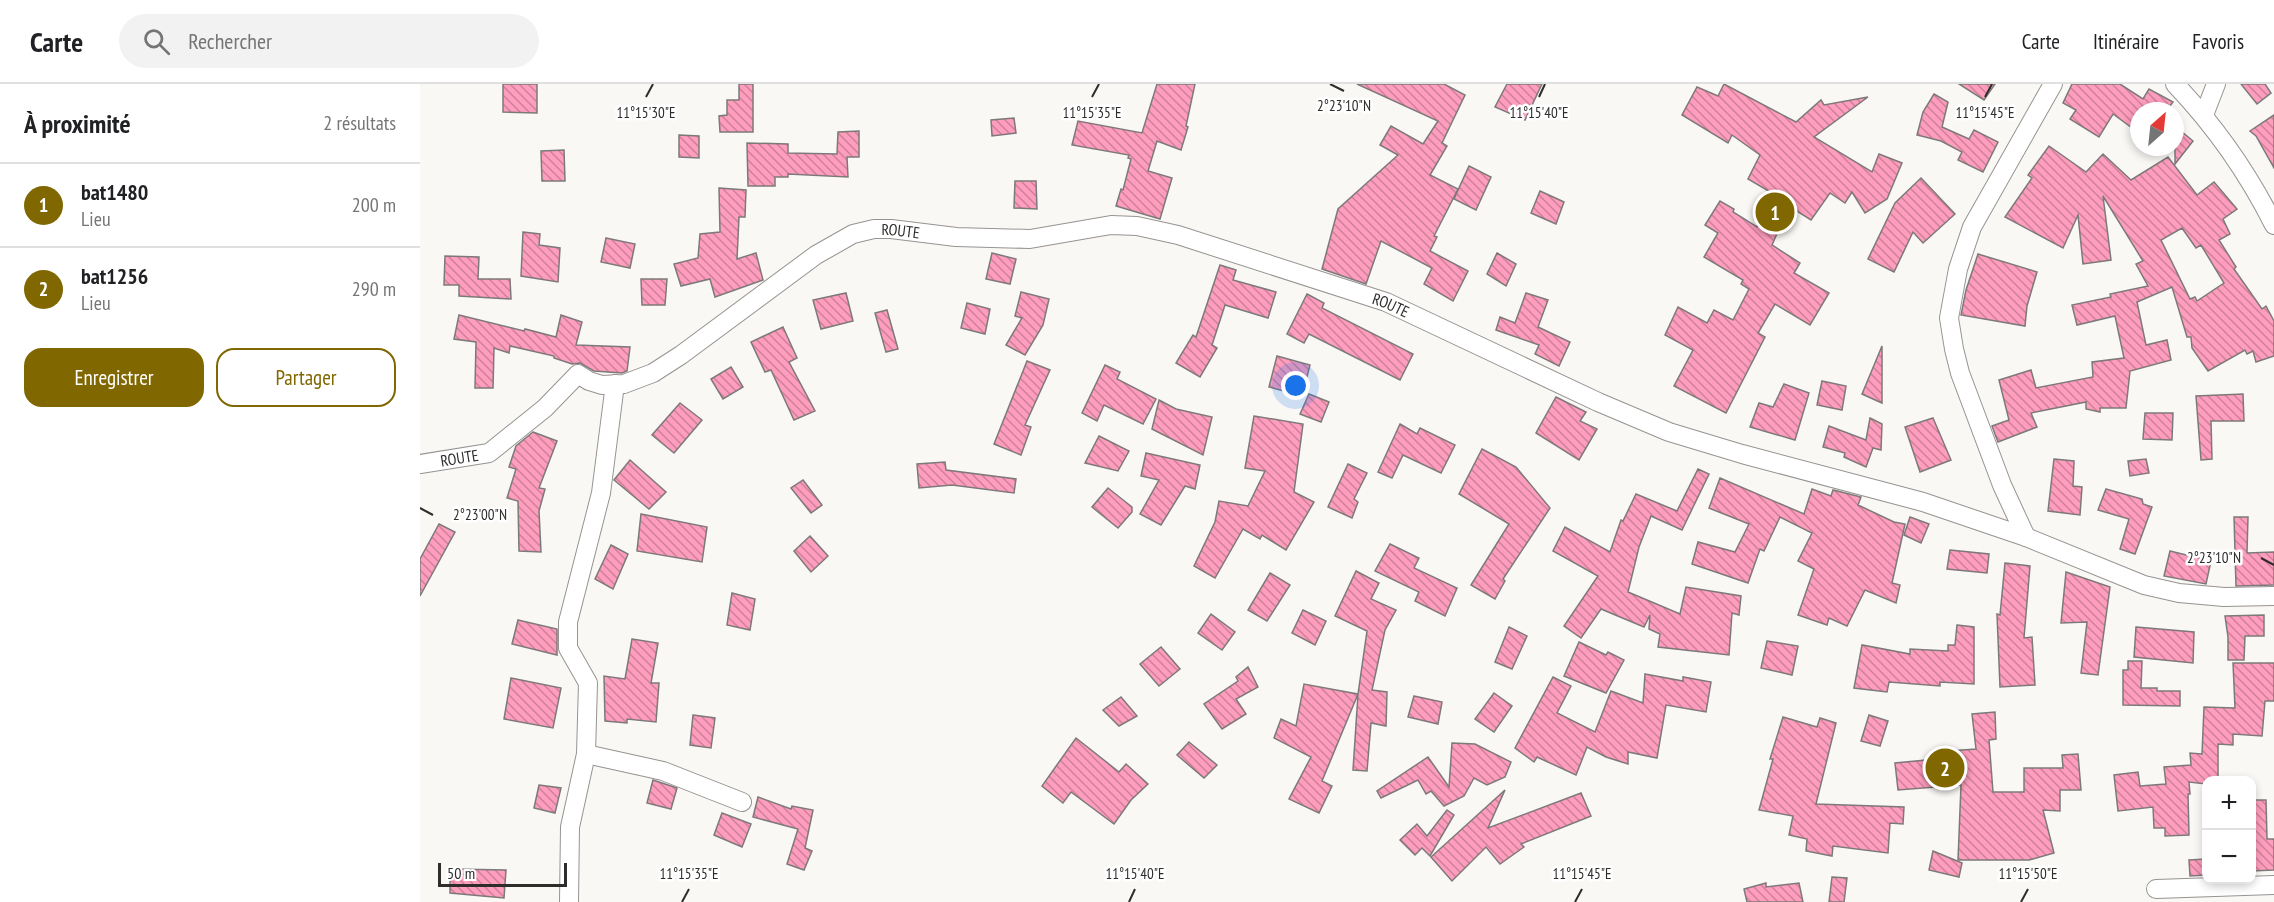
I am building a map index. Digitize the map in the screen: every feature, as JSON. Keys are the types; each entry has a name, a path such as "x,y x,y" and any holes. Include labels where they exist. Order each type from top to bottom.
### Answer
{"street":[{"path":"2026,537 2002,485 1960,373 1950,318 1958,269 1972,227 2053,84"},
{"path":"2175,84 2204,115 2238,162 2274,225"},
{"path":"2204,115 2216,84"},
{"name":"ROUTE","path":"420,464 489,453 544,408 578,374 602,385 624,384 653,373 681,356 816,255 853,234 891,229 956,237 1030,239 1111,225 1137,226 1178,235 1386,302 1598,402 1669,432 1742,454 1923,502 2026,537 2144,585 2179,593 2224,597 2274,597"},
{"path":"569,902 570,827 586,753 588,683 568,648 568,622 601,494 615,384"},
{"path":"586,753 663,771 742,802"},
{"path":"2156,889 2274,885"}],"building":[{"path":"503,84 537,84 537,113 503,112"},
{"path":"739,84 753,84 753,132 720,132 719,116 727,115 727,100 739,100"},
{"path":"1157,84 1195,84 1186,126 1188,127 1181,150 1157,141 1148,171 1172,178 1160,219 1116,206 1121,189 1123,190 1131,159 1128,158 1129,155 1072,145 1078,121 1142,133"},
{"path":"1357,84 1444,84 1465,95 1442,143 1447,146 1430,175 1458,189 1434,236 1437,237 1430,251 1468,271 1453,301 1424,284 1432,268 1381,241 1366,284 1322,269 1338,209 1398,155 1380,145 1391,126 1423,144 1438,121"},
{"path":"1507,84 1542,84 1525,120 1495,107"},
{"path":"1724,84 1796,122 1821,100 1824,105 1868,97 1814,137 1872,172 1879,154 1902,163 1887,199 1865,213 1852,192 1845,203 1830,193 1811,220 1789,206 1772,245 1800,263 1794,273 1829,293 1810,325 1775,304 1758,333 1765,337 1726,413 1674,386 1693,350 1665,335 1678,307 1707,323 1714,310 1733,320 1749,289 1741,284 1743,280 1704,257 1718,233 1705,225 1720,201 1757,227 1772,193 1748,179 1760,155 1732,135 1728,143 1682,115 1697,87 1718,96"},
{"path":"1959,84 1995,84 1984,100"},
{"path":"2072,84 2120,84 2143,99 2149,89 2173,102 2130,102 2130,126 2113,114 2099,137 2070,119 2076,110 2063,103"},
{"path":"2241,84 2265,84 2271,93 2257,104"},
{"path":"1934,94 1948,102 1942,127 1969,139 1974,130 1998,142 1983,172 1958,160 1962,152 1941,141 1917,135 1923,112"},
{"path":"2274,115 2274,168 2256,136 2250,131"},
{"path":"1014,118 1016,133 992,136 991,120"},
{"path":"859,131 859,157 847,157 848,177 788,174 788,177 775,177 775,186 748,186 747,143 788,144 788,153 837,154 838,132"},
{"path":"2184,134 2193,141 2184,152"},
{"path":"679,135 699,136 699,158 679,157"},
{"path":"2049,146 2086,172 2103,154 2131,180 2168,157 2197,195 2214,182 2237,209 2223,219 2230,234 2219,240 2236,267 2234,269 2262,309 2266,306 2274,321 2274,356 2256,362 2253,351 2247,354 2245,350 2208,371 2192,348 2191,337 2187,337 2172,287 2137,302 2146,345 2167,340 2171,360 2130,371 2126,408 2100,408 2100,412 2086,409 2086,402 2031,413 2037,427 1998,442 1992,426 2009,420 1999,380 2031,370 2036,388 2093,377 2092,362 2124,358 2115,316 2077,325 2072,305 2148,286 2136,264 2143,261 2103,196 2111,260 2083,264 2078,215 2063,248 2005,217 2032,178 2028,175","holes":["2182,228 2196,248 2201,245 2224,283 2197,301 2195,297 2190,299 2161,240"]},
{"path":"564,150 565,181 542,181 541,151"},
{"path":"2175,156 2181,156 2175,164"},
{"path":"1469,166 1491,177 1476,210 1454,199"},
{"path":"1921,178 1955,214 1923,243 1913,232 1894,272 1868,259 1895,203"},
{"path":"1015,181 1036,181 1037,209 1014,208"},
{"path":"719,188 746,190 745,217 739,217 737,259 756,253 763,280 715,297 710,279 681,286 674,264 698,258 700,234 720,232"},
{"path":"1540,191 1564,202 1556,224 1531,213"},
{"path":"523,232 540,234 539,245 560,248 558,282 521,276"},
{"path":"606,238 635,244 630,268 601,262"},
{"path":"992,253 1016,259 1010,284 986,279"},
{"path":"1497,253 1516,264 1506,286 1487,274"},
{"path":"1978,254 2037,272 2027,306 2025,326 1961,315 1966,290"},
{"path":"445,256 479,257 478,279 510,279 511,299 459,296 459,285 444,285"},
{"path":"1220,265 1236,270 1233,280 1276,292 1268,318 1225,305 1212,345 1217,348 1200,377 1176,363 1193,335 1196,337"},
{"path":"641,279 667,279 665,305 642,305"},
{"path":"1021,292 1049,299 1043,325 1025,355 1006,345 1022,318 1015,316"},
{"path":"846,293 853,321 821,329 813,300"},
{"path":"1526,293 1548,300 1538,327 1570,342 1559,366 1535,354 1539,345 1496,330 1500,317 1515,323"},
{"path":"1307,294 1324,303 1322,308 1413,354 1400,380 1309,334 1304,343 1287,334"},
{"path":"967,303 990,309 985,334 961,328"},
{"path":"887,310 898,349 886,352 875,313"},
{"path":"459,315 556,337 561,315 582,322 576,345 630,347 627,371 622,373 594,371 580,363 572,364 554,358 554,356 510,346 509,353 494,348 493,388 475,388 476,342 454,339"},
{"path":"783,327 797,358 789,362 815,411 794,420 771,370 765,372 751,342"},
{"path":"1882,346 1882,403 1862,394"},
{"path":"1277,356 1310,365 1302,396 1269,387"},
{"path":"1027,361 1050,370 1025,425 1031,427 1021,455 994,444"},
{"path":"1105,365 1120,372 1117,379 1156,399 1143,424 1104,405 1097,421 1082,413"},
{"path":"731,367 743,387 723,399 711,379"},
{"path":"1822,381 1846,386 1842,410 1817,405"},
{"path":"1784,384 1809,393 1795,440 1750,427 1759,403 1773,407"},
{"path":"1309,394 1329,402 1321,422 1300,414"},
{"path":"2243,394 2244,421 2211,421 2212,459 2201,460 2196,396"},
{"path":"1556,397 1586,412 1580,421 1597,429 1579,460 1536,433"},
{"path":"1159,400 1176,409 1212,417 1203,455 1152,429"},
{"path":"680,403 702,420 674,453 652,435"},
{"path":"2145,413 2173,413 2172,440 2143,439"},
{"path":"1254,416 1303,424 1294,492 1314,502 1286,550 1262,535 1260,539 1243,529 1215,578 1194,566 1215,522 1219,501 1248,506 1265,471 1245,468"},
{"path":"1870,418 1882,424 1881,450 1873,448 1866,467 1844,457 1845,453 1823,447 1829,426 1866,440"},
{"path":"1933,418 1951,460 1920,472 1905,427"},
{"path":"1400,424 1417,434 1420,428 1455,445 1441,473 1403,455 1392,478 1378,472"},
{"path":"533,432 557,441 539,488 545,489 539,511 541,552 519,551 518,501 507,498 516,469 509,467 516,446"},
{"path":"1099,436 1129,451 1118,471 1085,463"},
{"path":"1482,449 1516,467 1550,508 1503,579 1505,581 1495,599 1471,585 1509,524 1459,494"},
{"path":"1146,453 1200,465 1195,489 1185,486 1161,525 1140,514 1159,480 1141,476"},
{"path":"2054,459 2074,461 2073,486 2082,487 2080,515 2048,511"},
{"path":"2146,459 2149,473 2130,476 2128,461"},
{"path":"630,460 666,492 649,509 614,480"},
{"path":"945,462 946,470 1016,479 1014,493 952,485 919,488 917,464"},
{"path":"1348,464 1367,473 1354,499 1358,502 1352,518 1328,507"},
{"path":"1698,469 1709,474 1682,530 1651,516 1639,547 1628,592 1680,614 1686,587 1741,596 1739,615 1732,613 1729,655 1658,647 1660,634 1649,629 1650,615 1644,627 1601,609 1581,638 1564,626 1598,576 1553,551 1565,527 1610,552 1621,520 1623,521 1636,494 1677,511"},
{"path":"1720,478 1804,514 1812,489 1831,496 1833,490 1861,497 1858,505 1894,522 1905,524 1892,583 1900,585 1896,603 1865,590 1847,626 1829,618 1827,625 1798,615 1814,569 1798,561 1812,533 1780,517 1764,551 1760,549 1748,583 1692,564 1698,542 1735,552 1749,524 1709,508"},
{"path":"803,480 822,505 811,513 791,488"},
{"path":"1108,488 1132,507 1132,512 1118,528 1092,507"},
{"path":"2106,489 2142,499 2143,504 2152,507 2135,554 2120,549 2129,519 2098,510"},
{"path":"641,514 707,527 702,562 637,551"},
{"path":"1910,517 1929,524 1921,543 1904,535"},
{"path":"2234,517 2248,517 2247,553 2274,552 2274,585 2236,586"},
{"path":"439,524 455,532 420,596 420,559"},
{"path":"810,536 828,556 811,572 794,551"},
{"path":"1390,544 1419,558 1414,568 1457,588 1445,616 1415,601 1419,592 1375,571"},
{"path":"611,545 628,554 613,589 595,579"},
{"path":"1950,550 1989,554 1987,573 1947,569"},
{"path":"2170,551 2211,561 2206,584 2164,576"},
{"path":"2005,563 2030,566 2024,638 2032,637 2035,685 2000,687 1997,614 2000,615"},
{"path":"1356,571 1379,583 1371,599 1396,610 1385,630 1372,690 1387,692 1386,726 1371,723 1367,771 1353,770 1358,694 1367,631 1335,616"},
{"path":"2066,572 2110,587 2098,675 2081,673 2087,622 2061,623"},
{"path":"1270,573 1290,585 1267,621 1248,610"},
{"path":"732,593 755,599 750,630 727,625"},
{"path":"1303,610 1326,621 1315,645 1292,633"},
{"path":"1211,614 1235,632 1222,650 1198,633"},
{"path":"2264,615 2264,636 2245,636 2244,660 2228,660 2225,616"},
{"path":"518,620 557,629 557,655 512,644"},
{"path":"1957,625 1974,627 1974,684 1940,682 1940,686 1889,682 1887,692 1854,688 1862,645 1910,654 1910,649 1948,651 1948,645 1955,645"},
{"path":"1509,627 1527,636 1512,669 1495,662"},
{"path":"2136,627 2194,632 2193,663 2134,657"},
{"path":"632,639 658,643 651,683 659,683 656,722 627,719 627,723 605,721 604,676 625,679"},
{"path":"1767,641 1798,646 1792,675 1761,668"},
{"path":"1579,642 1606,655 1608,652 1624,660 1606,693 1564,676"},
{"path":"1161,647 1180,669 1159,686 1140,664"},
{"path":"2128,661 2142,661 2141,688 2180,691 2180,706 2123,705 2123,670 2128,670"},
{"path":"2233,663 2274,663 2274,701 2265,701 2262,736 2233,734 2233,745 2218,744 2218,776 2202,776 2202,784 2189,782 2189,835 2165,836 2165,828 2154,828 2153,807 2118,811 2114,775 2138,772 2140,786 2166,784 2164,767 2191,765 2190,753 2202,754 2204,707 2235,708"},
{"path":"1248,667 1258,687 1236,699 1246,714 1222,729 1204,704 1238,681 1236,677"},
{"path":"1645,674 1683,681 1683,677 1711,682 1706,712 1666,705 1657,758 1628,752 1628,764 1606,757 1587,747 1576,775 1537,757 1534,762 1515,748 1553,677 1571,686 1557,713 1595,732 1611,691 1643,703"},
{"path":"511,678 561,688 553,728 504,719"},
{"path":"1304,684 1358,694 1322,781 1332,786 1319,813 1289,799 1311,757 1274,738 1281,719 1296,726"},
{"path":"1494,693 1512,706 1494,732 1475,719"},
{"path":"1414,696 1442,702 1438,724 1408,717"},
{"path":"1121,697 1137,716 1119,726 1103,710"},
{"path":"1995,712 1996,739 1989,740 1993,792 2024,792 2024,768 2063,768 2062,755 2078,754 2081,790 2060,790 2060,811 2043,810 2054,853 2029,860 1958,860 1961,785 1898,790 1895,763 1937,759 1936,752 1976,749 1972,714"},
{"path":"693,715 715,718 711,748 690,745"},
{"path":"1869,715 1888,721 1880,746 1861,741"},
{"path":"1783,717 1817,727 1820,718 1836,723 1816,804 1904,807 1903,824 1890,823 1888,853 1833,846 1832,856 1806,851 1807,839 1789,835 1793,816 1759,810 1773,759 1770,759"},
{"path":"1076,738 1119,772 1126,764 1148,784 1131,800 1114,824 1071,792 1063,803 1042,786"},
{"path":"1189,742 1217,765 1204,778 1177,755"},
{"path":"1452,743 1475,744 1511,762 1505,777 1487,785 1474,778 1464,796 1444,806 1431,791 1426,794 1418,780 1381,798 1377,791 1428,757 1449,787"},
{"path":"653,780 677,788 671,809 647,803"},
{"path":"539,785 561,788 555,813 534,808"},
{"path":"1505,790 1488,828 1581,793 1591,816 1521,844 1524,847 1500,864 1486,847 1452,881 1431,857"},
{"path":"758,797 791,809 792,806 813,810 805,848 812,851 804,870 787,864 798,829 753,817"},
{"path":"2256,800 2266,800 2267,839 2274,839 2274,870 2256,871"},
{"path":"1447,810 1454,815 1430,856 1422,848 1415,855 1400,840 1417,824 1427,836"},
{"path":"722,813 751,824 742,847 714,835"},
{"path":"1933,851 1962,863 1959,877 1929,870"},
{"path":"2202,859 2202,875 2190,876 2189,860"},
{"path":"450,869 506,870 504,898 450,893"},
{"path":"1832,877 1847,878 1844,902 1829,902"},
{"path":"1766,883 1766,887 1799,883 1803,902 1747,902 1744,889"}],"place":[{"name":"bat1480","path":"1775,212"},
{"name":"bat1256","path":"1945,768"}]}
